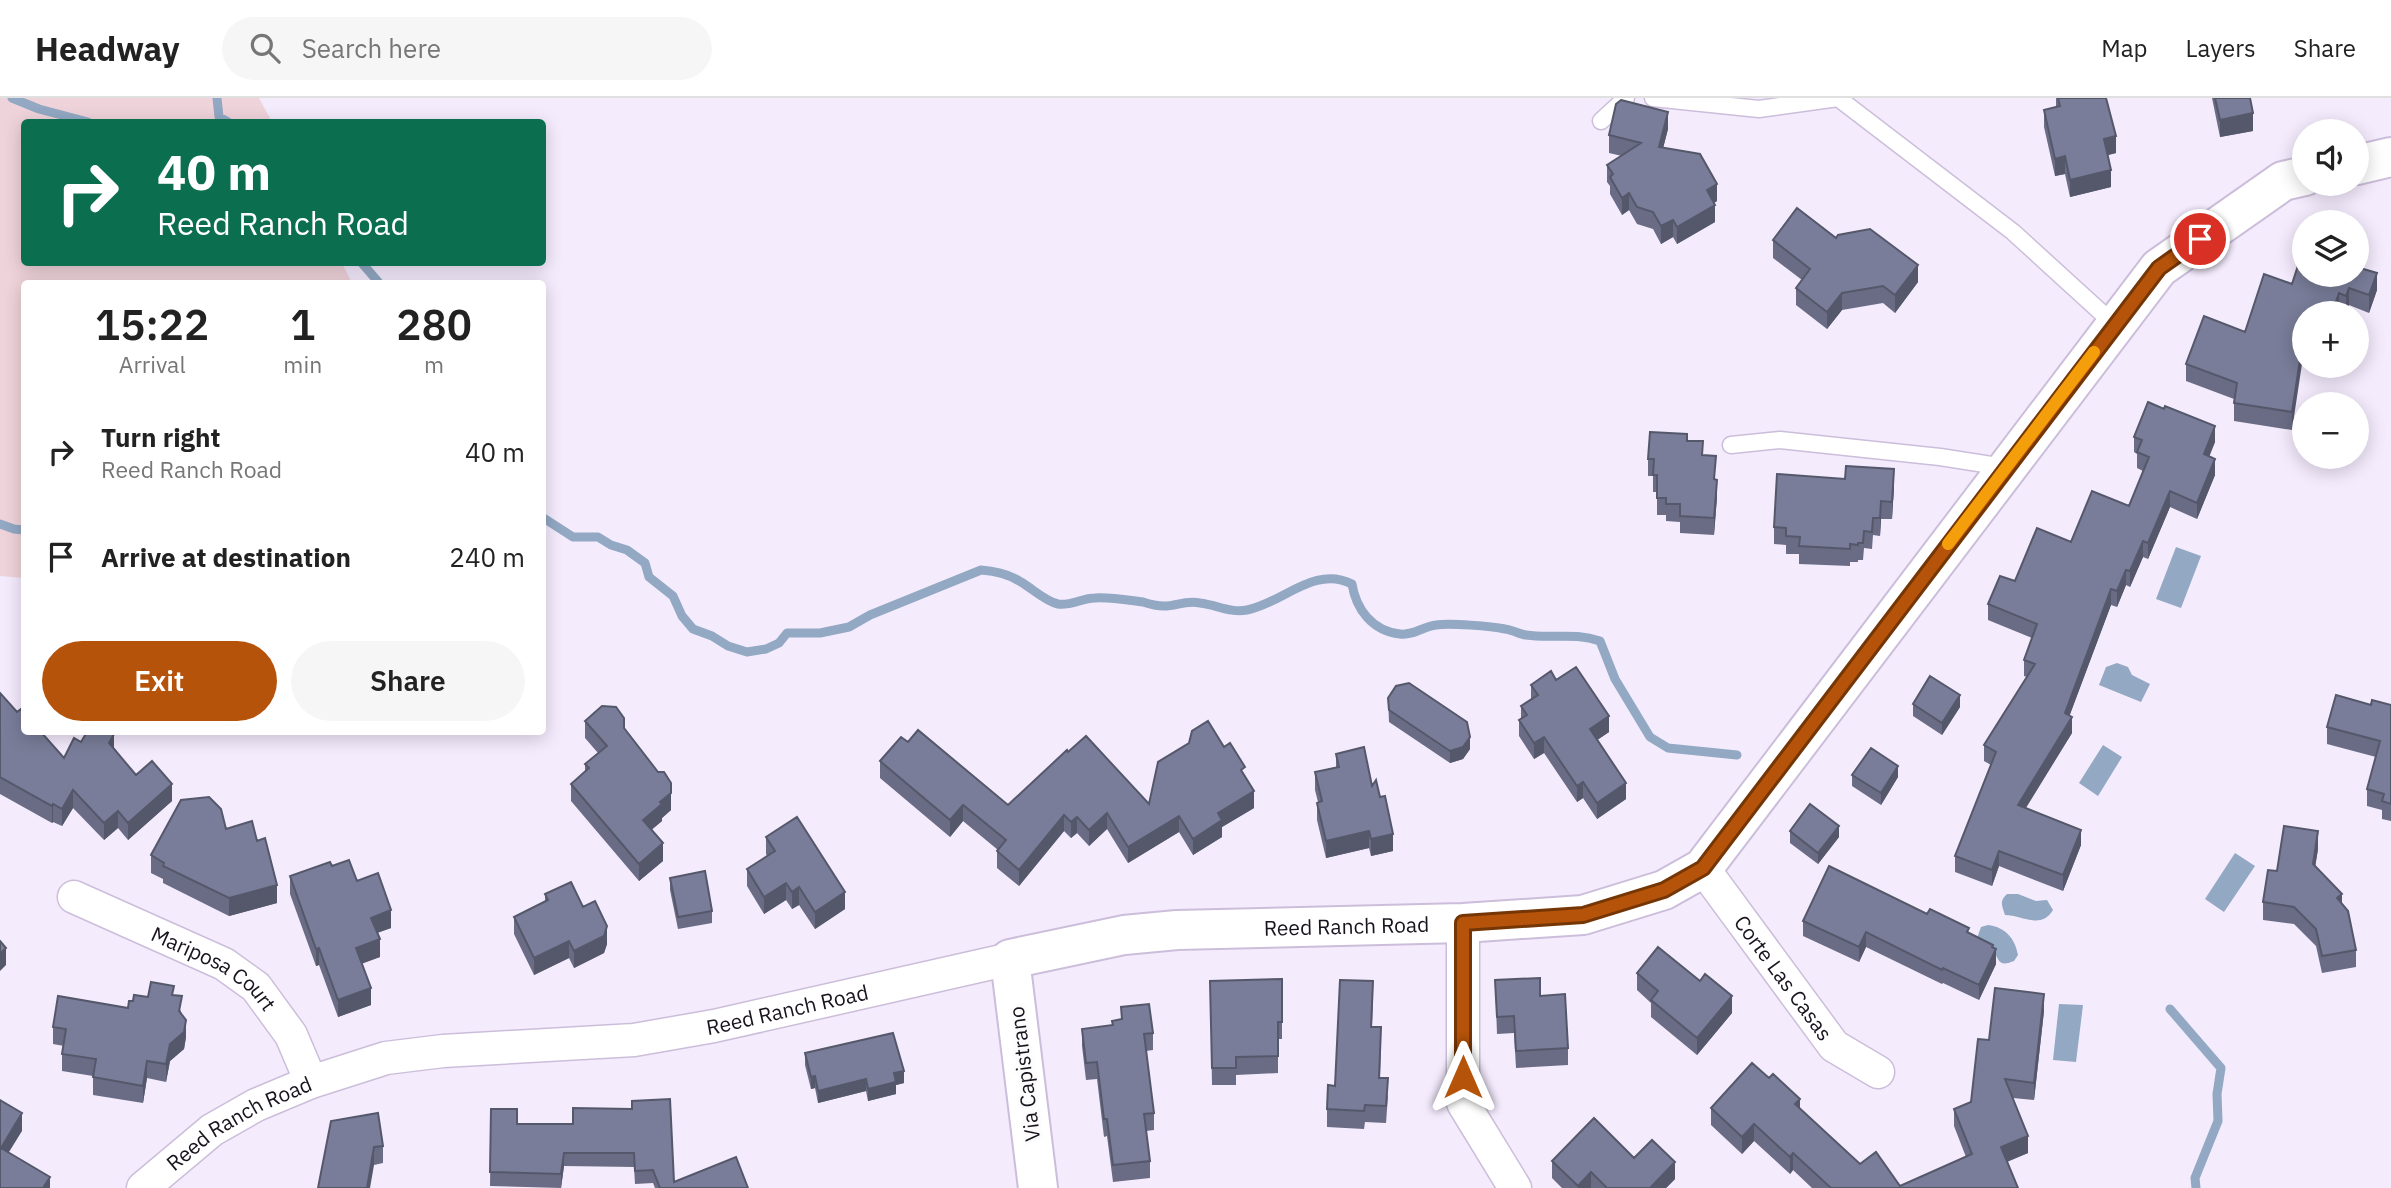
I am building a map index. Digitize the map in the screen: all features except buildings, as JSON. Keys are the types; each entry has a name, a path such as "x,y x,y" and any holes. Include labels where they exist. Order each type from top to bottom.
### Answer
{"street":[{"path":"2369,162 2391,157"},
{"name":"Reed Ranch Road","path":"143,1188 212,1130 256,1105 311,1082 397,1057 443,1051 634,1040 661,1036 1124,935 1177,930 1463,923 1583,915 1664,890 1703,868 2159,268 2283,181 2292,179"},
{"name":"Corte Las Casas","path":"1703,868 1835,1046 1878,1072"},
{"name":"Mariposa Court","path":"74,897 225,964 256,987 291,1035 311,1082"},
{"path":"1463,923 1463,1103 1515,1188"},
{"name":"Via Capistrano","path":"1010,959 1038,1188"}],"lane":[{"path":"1601,121 1626,98"},
{"path":"1653,98 1759,109 1838,98 2013,232 2115,325"},
{"path":"1731,445 1780,440 1928,456 2007,468"}],"shaded area":[{"path":"0,98 259,98 270,119 21,119 21,266 344,266 350,280 21,280 21,578 0,576"}],"water":[{"path":"2176,547 2201,556 2181,608 2156,599"},
{"path":"2117,663 2128,667 2132,675 2150,684 2141,702 2099,685 2106,667"},
{"path":"2103,745 2122,757 2098,796 2079,783"},
{"path":"2235,853 2255,866 2224,912 2205,899"},
{"path":"2007,894 2018,894 2036,901 2047,900 2053,910 2048,916 2037,920 2005,915 2002,901"},
{"path":"1988,925 1999,928 2012,939 2018,955 2014,961 2002,963 1992,949 1977,938 1981,927"},
{"path":"2059,1004 2083,1005 2076,1062 2053,1060"}],"waterway":[{"path":"12,98 39,109 77,119"},
{"path":"217,98 219,117 223,119"},
{"path":"364,266 377,280"},
{"path":"546,520 573,537 598,537 627,550 645,563 649,577 673,596 682,616 693,629 747,652 766,649 779,643 787,633 820,633 849,627 870,615 981,570 1012,577 1058,604 1107,598 1161,606 1195,602 1241,611 1260,606 1312,582 1338,579 1352,584 1357,602 1367,617 1390,632 1405,634 1442,624 1499,628 1526,635 1581,637 1600,641 1615,679 1650,737 1668,748 1737,755"},
{"path":"0,524 21,530"},
{"path":"2170,1009 2221,1068 2217,1094 2218,1121 2195,1178 2196,1188"}],"slow traffic":[{"path":"1948,544 2094,352"}],"route":[{"path":"1463,1077 1463,923 1583,915 1664,890 1703,868 2159,268 2200,239"}]}
